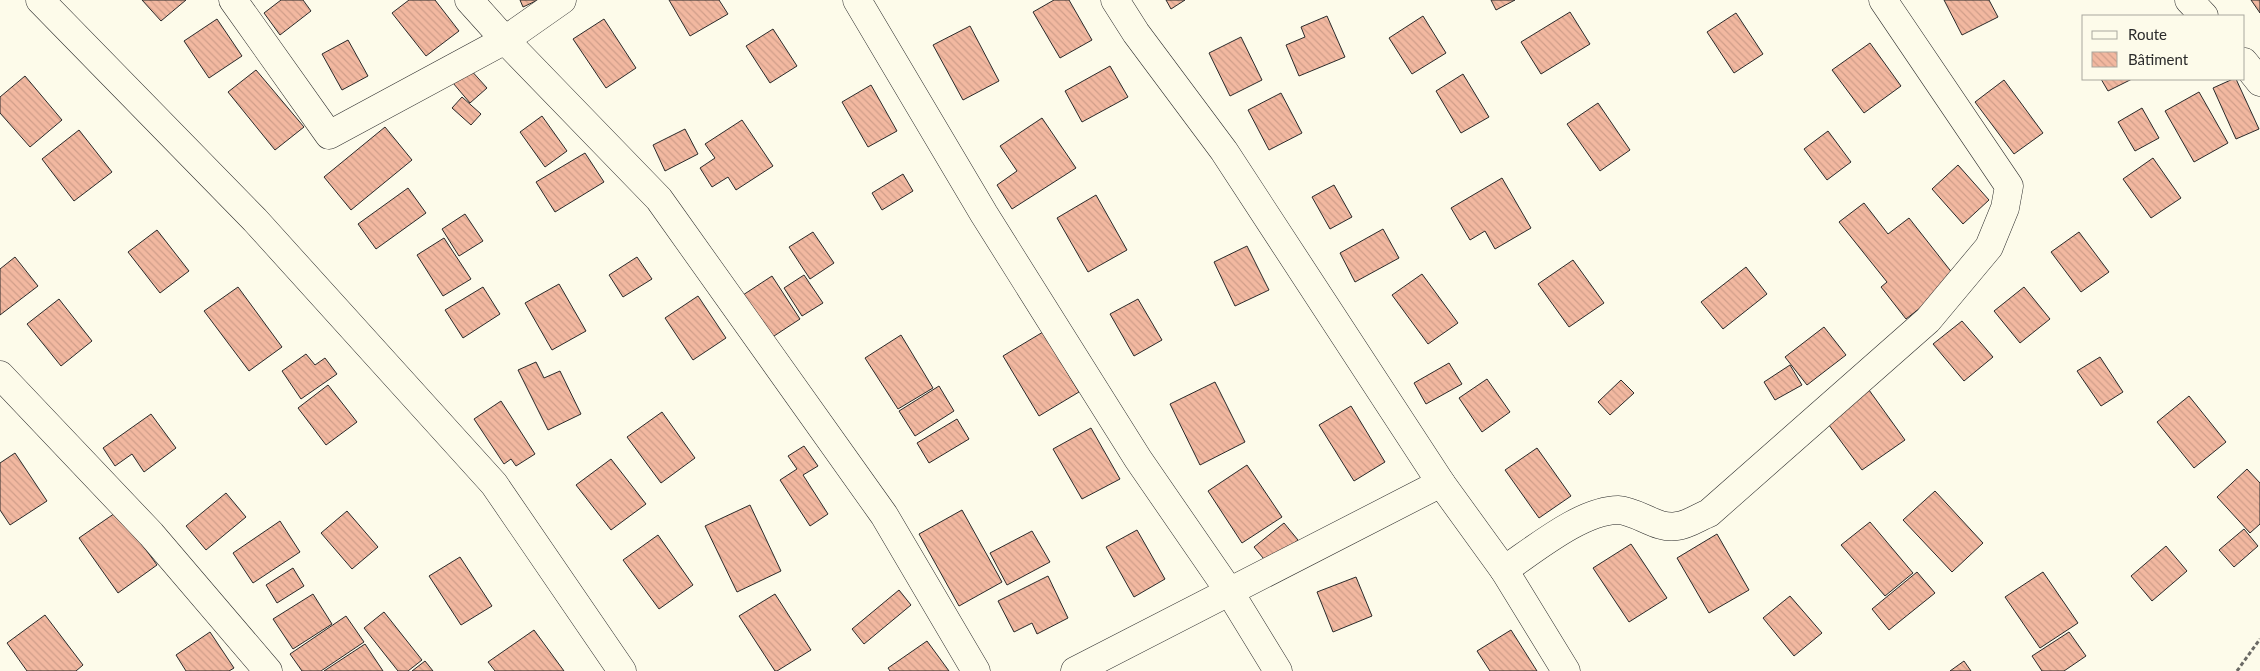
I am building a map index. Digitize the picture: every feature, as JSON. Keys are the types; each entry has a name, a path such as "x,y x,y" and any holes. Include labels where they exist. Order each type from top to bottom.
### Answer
{"main road":[{"path":"40,0 255,220 494,484 622,671"},
{"path":"233,0 329,135 505,40 562,0"},
{"path":"468,0 659,199 884,515 976,671"},
{"path":"857,0 984,214 1138,459 1229,591 1278,671"},
{"path":"1115,0 1136,33 1224,151 1441,483 1504,570 1566,671"},
{"path":"1504,570 1581,519 1617,510 1637,514 1659,524 1676,527 1709,513 1928,320 1989,247 2005,208 2010,186 1883,0"},
{"path":"2189,0 2203,15"},
{"path":"2245,63 2260,82"},
{"path":"0,375 151,534 268,671"},
{"path":"1076,671 1441,483"}],"path":[{"path":"2237,671 2260,639"}],"building":[{"path":"142,0 186,0 161,21"},
{"path":"281,0 303,0 311,11 280,35 264,13"},
{"path":"409,0 435,0 459,31 426,56 392,13"},
{"path":"520,0 538,0 523,7"},
{"path":"669,0 719,0 728,14 690,36"},
{"path":"1054,0 1069,0 1092,40 1060,58 1033,12"},
{"path":"1166,0 1185,0 1171,9"},
{"path":"1491,0 1515,0 1496,10"},
{"path":"1944,0 1989,0 1998,17 1962,35"},
{"path":"2251,0 2260,0 2260,13"},
{"path":"1570,12 1590,44 1541,74 1521,42"},
{"path":"1736,13 1763,54 1734,73 1707,32"},
{"path":"1327,16 1345,57 1299,76 1286,45 1305,37 1301,27"},
{"path":"1423,16 1446,53 1412,74 1389,38"},
{"path":"217,19 242,56 209,78 184,41"},
{"path":"604,19 636,68 606,88 573,39"},
{"path":"970,26 999,81 963,100 933,45"},
{"path":"773,29 797,66 770,83 746,46"},
{"path":"1241,37 1262,80 1230,96 1209,53"},
{"path":"348,40 368,76 342,90 322,54"},
{"path":"1870,43 1901,86 1864,113 1832,70"},
{"path":"1110,66 1128,97 1082,122 1065,91"},
{"path":"469,68 487,88 470,103 453,83"},
{"path":"256,70 304,127 275,150 228,92"},
{"path":"1463,74 1489,117 1461,133 1436,91"},
{"path":"25,76 62,120 30,147 0,113 0,97"},
{"path":"2004,80 2043,133 2014,154 1975,102"},
{"path":"2102,80 2130,80 2108,91"},
{"path":"2231,80 2236,80 2259,129 2236,139 2213,88"},
{"path":"871,85 897,131 868,147 842,102"},
{"path":"2199,92 2228,143 2194,162 2165,111"},
{"path":"1281,93 1302,133 1269,150 1248,110"},
{"path":"462,97 481,114 471,125 452,108"},
{"path":"1598,103 1630,150 1600,171 1567,124"},
{"path":"2142,108 2159,138 2135,151 2118,122"},
{"path":"542,116 567,151 545,167 520,132"},
{"path":"1042,118 1076,168 1012,209 997,185 1017,171 1000,146"},
{"path":"742,120 773,166 736,190 728,177 712,187 700,168 715,158 705,144"},
{"path":"385,127 412,160 351,210 324,177"},
{"path":"685,129 698,154 665,171 653,145"},
{"path":"79,130 112,172 74,201 42,159"},
{"path":"1828,131 1851,162 1827,180 1804,149"},
{"path":"585,153 604,182 555,212 536,182"},
{"path":"2153,158 2181,198 2151,218 2123,179"},
{"path":"1958,165 1989,200 1963,224 1932,189"},
{"path":"903,174 913,191 882,210 872,193"},
{"path":"1502,178 1531,228 1495,249 1485,231 1470,240 1451,208"},
{"path":"1334,185 1352,217 1330,229 1312,197"},
{"path":"408,188 426,213 376,249 358,224"},
{"path":"1096,195 1127,250 1088,272 1057,218"},
{"path":"1864,203 1888,234 1909,218 1957,279 1906,319 1881,287 1887,282 1839,222"},
{"path":"465,214 483,241 459,256 442,229"},
{"path":"1383,229 1399,258 1355,282 1340,253"},
{"path":"157,230 189,271 160,293 128,252"},
{"path":"813,232 834,263 810,279 789,247"},
{"path":"2079,232 2109,272 2081,292 2051,252"},
{"path":"444,238 471,279 443,296 417,255"},
{"path":"1247,246 1269,290 1235,306 1214,262"},
{"path":"15,257 38,286 0,315 0,269"},
{"path":"637,257 652,279 623,297 609,275"},
{"path":"1573,260 1604,303 1569,327 1538,284"},
{"path":"1746,267 1767,294 1723,329 1701,302"},
{"path":"1422,274 1458,323 1428,344 1392,295"},
{"path":"804,275 823,303 802,316 784,288"},
{"path":"772,276 800,319 771,338 743,295"},
{"path":"559,284 586,331 552,350 525,303"},
{"path":"238,287 282,347 249,371 204,311"},
{"path":"483,287 500,314 463,338 445,310"},
{"path":"2024,287 2050,319 2020,343 1994,311"},
{"path":"698,296 726,338 693,360 665,318"},
{"path":"59,299 92,341 61,366 27,324"},
{"path":"1138,299 1162,340 1134,356 1110,314"},
{"path":"1962,321 1993,357 1964,381 1933,344"},
{"path":"1824,327 1846,355 1807,385 1785,357"},
{"path":"1043,332 1079,392 1039,416 1003,356"},
{"path":"901,335 933,388 898,409 865,358"},
{"path":"306,354 315,365 325,358 337,374 301,399 282,371"},
{"path":"2100,357 2123,392 2101,406 2077,371"},
{"path":"536,362 544,378 560,371 581,414 548,430 518,370"},
{"path":"1449,363 1462,384 1426,404 1414,383"},
{"path":"1790,365 1802,385 1775,400 1764,382"},
{"path":"1487,379 1510,412 1482,432 1459,398"},
{"path":"1621,380 1634,393 1610,415 1598,402"},
{"path":"1215,382 1245,442 1200,465 1170,404"},
{"path":"328,385 357,422 326,445 298,408"},
{"path":"939,386 954,411 915,436 899,411"},
{"path":"1869,390 1905,440 1862,470 1826,421"},
{"path":"2189,396 2226,442 2194,468 2157,422"},
{"path":"501,401 535,454 516,466 511,459 504,464 474,419"},
{"path":"1351,406 1385,462 1354,481 1319,425"},
{"path":"662,412 695,458 661,483 627,437"},
{"path":"151,414 176,448 144,472 132,454 115,466 103,448"},
{"path":"957,419 969,439 929,463 917,443"},
{"path":"1091,428 1120,479 1082,499 1053,449"},
{"path":"804,446 818,466 803,475 828,514 810,526 780,480 797,469 788,456"},
{"path":"1537,448 1571,496 1539,518 1505,470"},
{"path":"15,453 47,501 10,525 0,510 0,463"},
{"path":"611,459 646,504 611,530 576,485"},
{"path":"1247,465 1282,517 1242,543 1208,491"},
{"path":"2247,469 2260,483 2260,524 2250,533 2217,497"},
{"path":"1935,491 1983,543 1952,572 1903,520"},
{"path":"226,493 246,517 206,550 186,526"},
{"path":"750,505 781,571 737,592 705,526"},
{"path":"962,510 1002,582 959,606 919,534"},
{"path":"118,511 157,565 118,593 79,538"},
{"path":"347,511 378,547 352,569 321,533"},
{"path":"280,521 300,552 253,583 233,553"},
{"path":"1870,522 1913,573 1885,596 1841,545"},
{"path":"1284,523 1298,540 1268,564 1254,547"},
{"path":"2244,529 2258,546 2234,567 2219,550"},
{"path":"1137,530 1165,579 1134,597 1106,547"},
{"path":"1032,531 1050,562 1007,585 990,553"},
{"path":"1717,534 1749,590 1709,613 1677,558"},
{"path":"658,535 693,585 659,609 623,560"},
{"path":"1631,544 1667,598 1629,622 1593,568"},
{"path":"2166,546 2187,571 2152,601 2131,576"},
{"path":"460,557 492,606 461,625 429,576"},
{"path":"293,568 304,586 277,603 266,585"},
{"path":"1917,572 1935,593 1889,630 1872,609"},
{"path":"2043,572 2078,623 2040,648 2005,597"},
{"path":"1048,576 1068,618 1037,634 1032,623 1014,632 998,601"},
{"path":"1356,577 1372,616 1333,632 1317,592"},
{"path":"899,590 911,605 864,644 852,629"},
{"path":"313,594 332,624 293,649 273,619"},
{"path":"775,594 811,650 777,671 775,671 739,616"},
{"path":"1790,596 1822,633 1794,656 1763,618"},
{"path":"384,612 422,660 408,671 398,671 364,628"},
{"path":"45,615 83,665 76,671 27,671 7,643"},
{"path":"346,616 364,642 321,671 302,671 290,654"},
{"path":"534,630 564,671 495,671 488,662"},
{"path":"1511,630 1537,671 1490,671 1477,651"},
{"path":"210,632 234,668 229,671 186,671 176,655"},
{"path":"2069,632 2086,656 2064,671 2042,671 2032,656"},
{"path":"927,641 949,671 890,671 888,668"},
{"path":"365,644 383,671 324,671"},
{"path":"425,661 433,671 412,671"},
{"path":"1964,661 1971,671 1950,671"}]}
